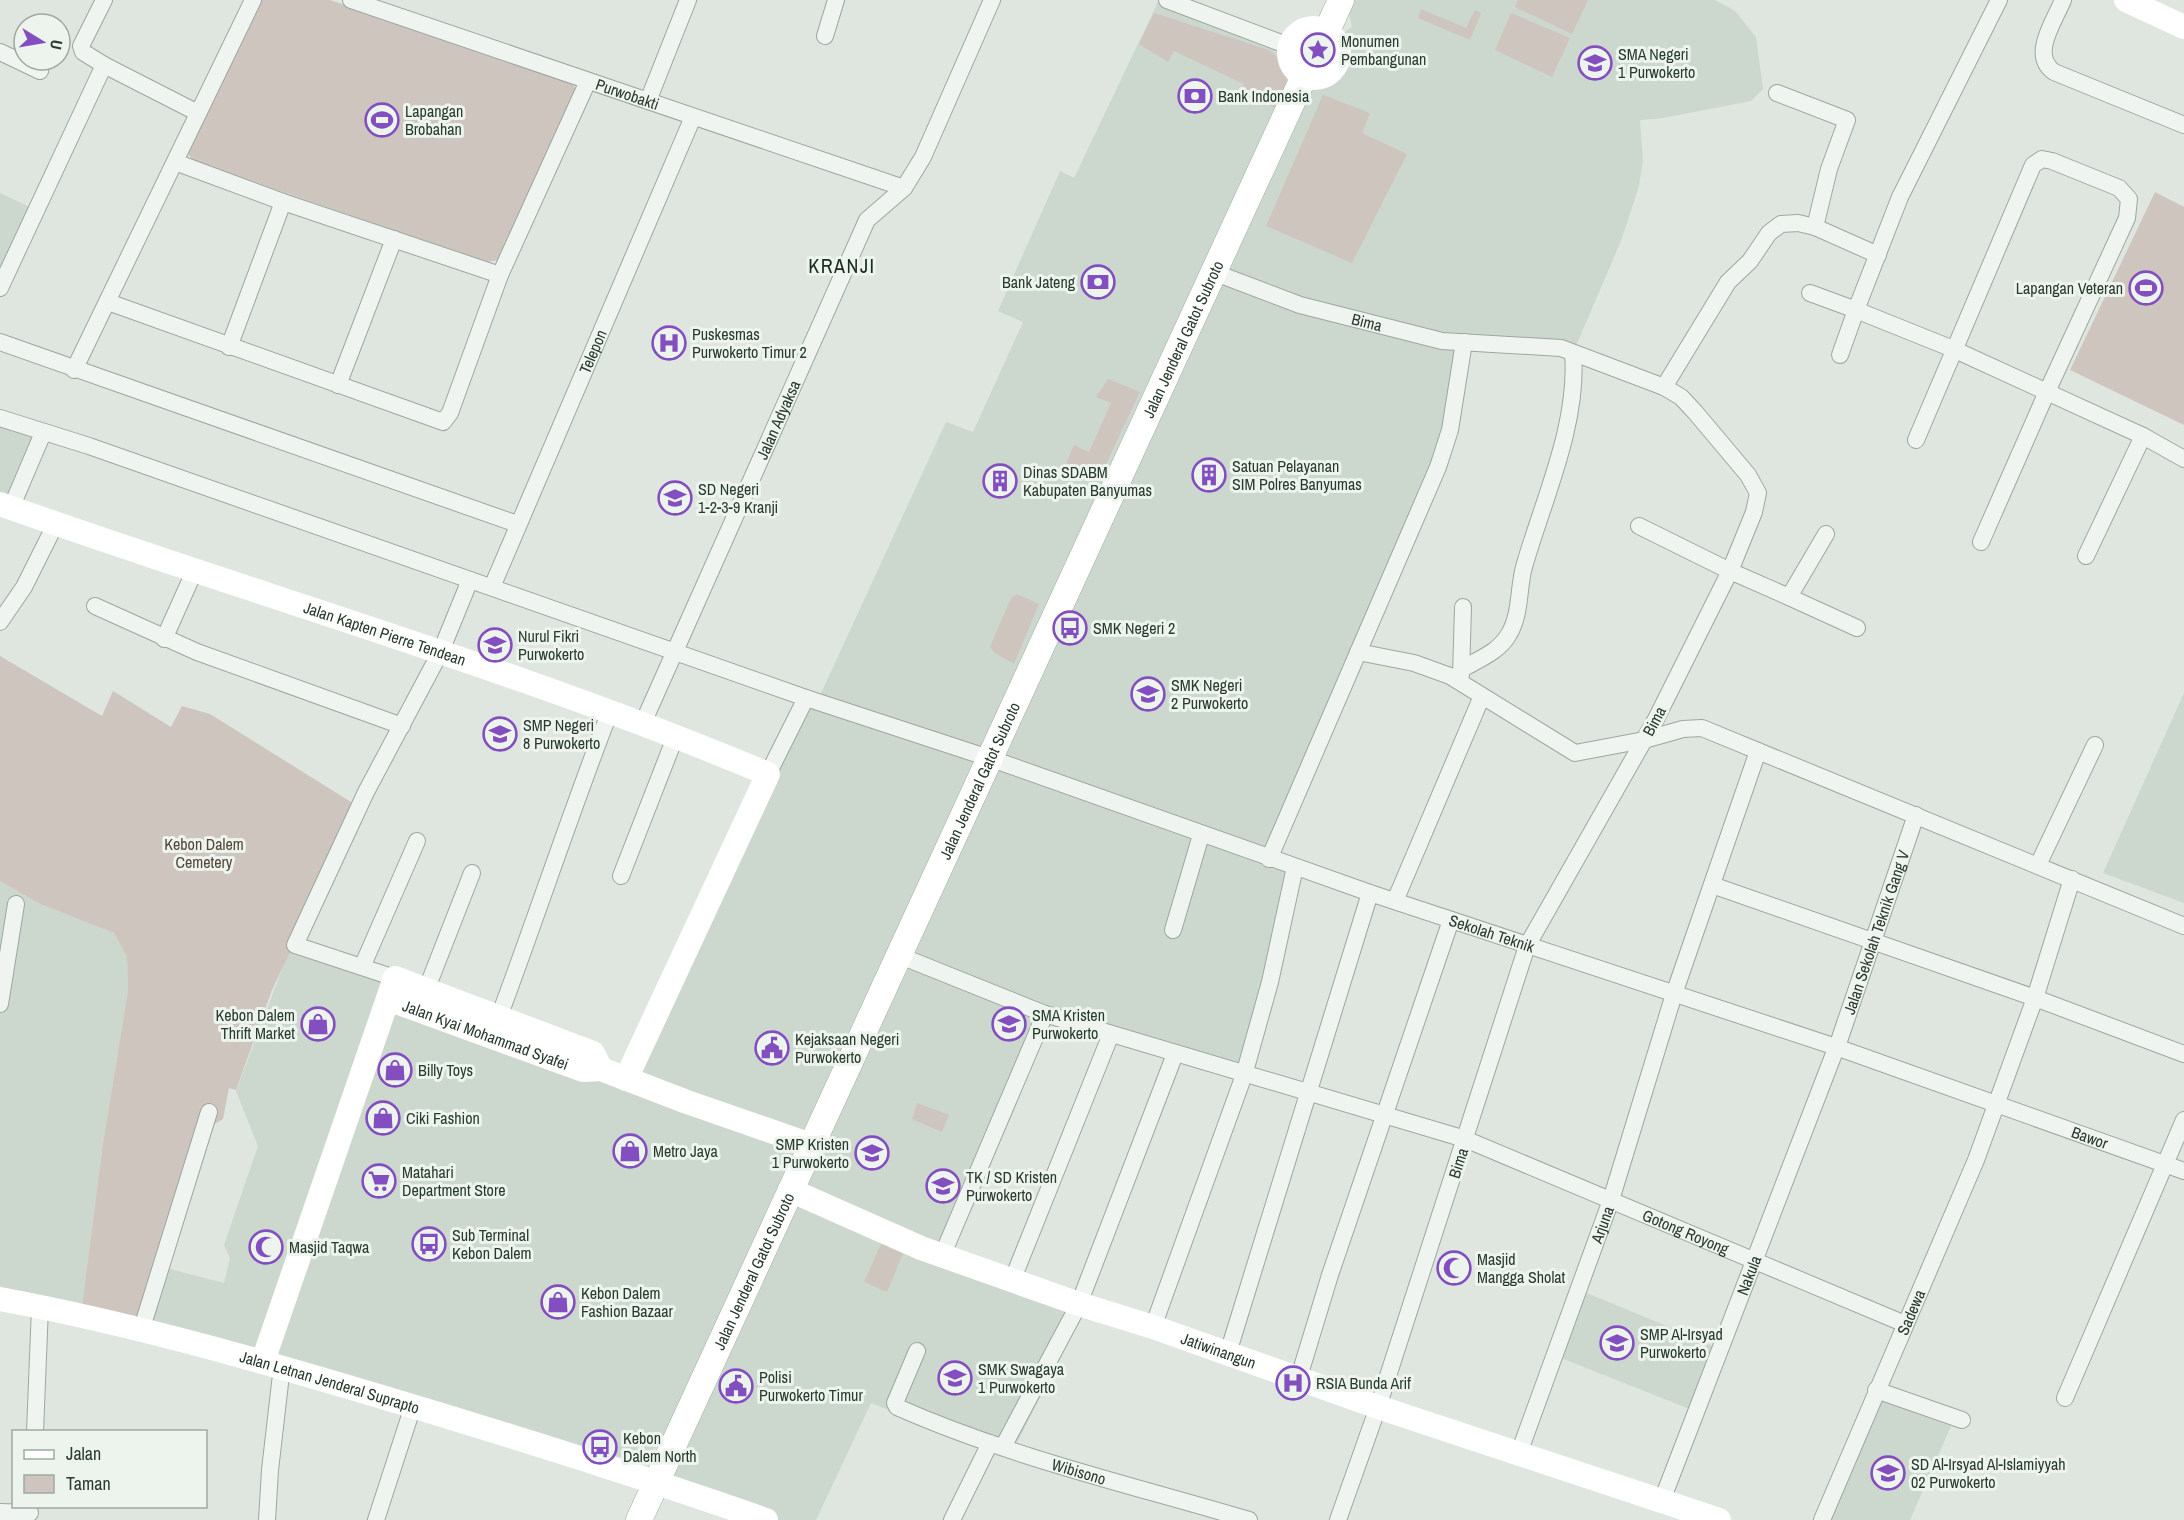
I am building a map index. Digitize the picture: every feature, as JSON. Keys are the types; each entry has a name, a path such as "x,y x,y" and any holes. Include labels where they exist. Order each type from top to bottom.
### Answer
{"main road":[{"path":"1327,31 1341,0"},
{"name":"Jalan Jenderal Gatot Subroto","path":"639,1520 1304,76"}],"street":[{"path":"104,0 81,46 83,52 198,113"},
{"path":"74,370 253,0"},
{"name":"Purwobakti","path":"351,0 904,188"},
{"path":"648,101 688,0"},
{"path":"825,36 836,0"},
{"name":"Jalan Adyaksa","path":"643,723 867,220 904,188 923,157 992,0"},
{"path":"1167,0 1289,46"},
{"path":"1840,355 1900,197 1999,0"},
{"path":"2063,0 2043,50 2043,61 2047,67 2054,72 2184,125"},
{"path":"2126,0 2184,27"},
{"path":"1309,28 1327,31 1338,46 1336,64 1324,76 1315,78 1304,76 1290,62 1289,46 1300,31 1309,28"},
{"path":"0,288 104,65"},
{"path":"108,302 438,422 447,420 500,275 588,81"},
{"path":"1777,93 1847,120 1829,169 1815,227"},
{"name":"Telepon","path":"492,587 693,117"},
{"path":"1916,440 1953,349 2037,160 2052,161 2119,188 2129,200 2127,218 1981,542"},
{"path":"175,162 284,202 500,275"},
{"path":"229,347 284,202"},
{"path":"1664,387 1728,282 1750,261 1769,233 1781,224 1791,222 1815,227 1878,255"},
{"path":"338,385 394,239"},
{"name":"Bima","path":"1213,272 1300,305 1442,341 1561,348 1664,387 1681,397 1695,412 1748,475 1758,493 1754,512 1730,571 1644,740 1527,946 1378,1407 1338,1520"},
{"path":"1810,293 1953,349 2046,394 2143,436 2184,459"},
{"path":"0,342 74,370 517,524"},
{"path":"1269,858 1438,466 1449,430 1464,342"},
{"path":"1461,676 1497,649 1512,628 1523,570 1549,489 1568,417 1575,379 1574,353"},
{"name":"Sekolah Teknik","path":"0,418 89,446 806,699 989,758 1370,894 1836,1047 1996,1103"},
{"path":"6,506 43,433"},
{"path":"2086,556 2143,436"},
{"name":"Jalan Kapten Pierre Tendean","path":"6,506 194,572 441,651 676,735 768,774"},
{"path":"0,622 24,587 56,523"},
{"path":"1639,526 1730,571 1857,628"},
{"path":"1789,597 1826,534"},
{"path":"164,639 194,572"},
{"path":"470,580 441,651 366,792 295,945 362,967 392,989 427,988 593,1053 601,1069"},
{"path":"95,606 164,639 402,726"},
{"path":"1461,676 1463,607"},
{"path":"1358,652 1414,663 1461,676 1482,696 1575,753 1644,740 1683,729 1702,728 2184,926"},
{"path":"1395,902 1482,696"},
{"path":"627,1079 768,774 806,699"},
{"path":"499,1017 548,885 558,847 610,711"},
{"path":"621,876 676,735"},
{"path":"2038,865 2095,746"},
{"name":"Arjuna","path":"1519,1453 1611,1200 1674,994 1758,751"},
{"name":"Jalan Sekolah Teknik Gang V","path":"1836,1047 1916,815"},
{"path":"1173,930 1201,835"},
{"path":"362,967 417,841"},
{"path":"1153,1327 1244,1075 1270,982 1295,867"},
{"path":"427,988 472,873"},
{"name":"Sadewa","path":"1822,1520 1976,1160 2035,998 2072,879"},
{"path":"1712,885 2035,998 2184,1054"},
{"path":"1228,1353 1370,894"},
{"path":"0,1004 16,904"},
{"path":"1299,1377 1383,1115 1451,920"},
{"name":"Gotong Royong","path":"898,955 1045,1014 1465,1139 1905,1324"},
{"name":"Jalan Kyai Mohammad Syafei","path":"272,1364 392,989 583,1070 601,1069 811,1145"},
{"path":"942,1256 1045,1014"},
{"path":"1012,1281 1111,1034"},
{"name":"Nakula","path":"1660,1503 1756,1261 1836,1047"},
{"path":"952,1520 1079,1304 1175,1054"},
{"name":"Bawor","path":"1996,1103 2184,1170"},
{"path":"141,1331 209,1112"},
{"path":"2065,1398 2163,1163 2184,1120"},
{"name":"Jatiwinangun","path":"790,1190 942,1256 1012,1281 1299,1377 1378,1407 1519,1453 1660,1503 1719,1520"},
{"name":"Jalan Letnan Jenderal Suprapto","path":"0,1299 272,1364 655,1482 766,1520"},
{"path":"35,1430 40,1307"},
{"name":"Wibisono","path":"917,1351 895,1403 897,1407 997,1445 1094,1478 1141,1488 1249,1520"},
{"path":"267,1520 272,1364"},
{"path":"1876,1390 1962,1420"},
{"path":"376,1520 413,1406"},
{"path":"0,1512 30,1513"}],"shaded area":[{"path":"1159,0 1289,46 1290,62 1295,69 1315,78 1331,71 1339,55 1335,38 1352,27 1346,0 1715,0 1735,11 1756,37 1763,89 1751,101 1663,118 1640,120 1643,160 1639,186 1621,241 1573,353 1464,342 1450,430 1269,858 1295,867 1244,1075 1045,1014 942,1256 790,1190 811,1145 626,1079 806,698 817,702 946,422 973,432 1023,322 998,311 1060,171 1074,178"},
{"path":"0,193 34,209 0,280"},
{"path":"0,420 42,433 11,508 0,504"},
{"path":"2184,693 2184,903 2103,873"},
{"path":"0,881 40,904 114,933 127,957 128,991 103,1143 81,1314 0,1297"},
{"path":"289,951 372,975 403,1004 790,1145 798,1154 669,1433 658,1447 626,1459 145,1318 162,1267 224,1283 230,1258 224,1245 258,1146 236,1091"},
{"path":"801,1197 1085,1309 1019,1439 1007,1457 871,1403 816,1520 744,1520 662,1490"},
{"name":"SMP Al-Irsyad Purwokerto","path":"1582,1291 1679,1331 1670,1352 1679,1332 1717,1348 1692,1410 1556,1356"},
{"name":"SD Al-Irsyad Al-Islamiyyah 02 Purwokerto","path":"1877,1399 1951,1426 1910,1520 1827,1520"}],"green space":[{"name":"Lapangan Brobahan","path":"259,0 330,0 572,81 576,91 501,260 485,262 193,161 186,151"},
{"path":"1518,0 1588,0 1572,34 1515,7"},
{"path":"1421,9 1466,28 1475,10 1481,13 1470,40 1418,18"},
{"path":"1154,13 1269,50 1282,64 1287,76 1276,108 1240,93 1244,84 1174,51 1168,62 1139,44"},
{"path":"1511,13 1570,38 1552,77 1495,50"},
{"path":"1323,95 1370,113 1362,133 1407,154 1352,263 1266,226"},
{"name":"Lapangan Veteran","path":"2155,192 2184,207 2184,425 2070,370"},
{"path":"1108,379 1140,392 1099,479 1066,463 1074,445 1089,452 1111,403 1096,397"},
{"path":"1017,594 1039,604 1014,664 995,653 990,647 1011,598"},
{"name":"Kebon Dalem Cemetery","path":"0,656 102,716 113,691 171,727 182,706 210,714 359,807 272,990 236,1090 229,1088 223,1119 213,1125 141,1330 81,1314 103,1143 128,991 127,957 114,933 40,904 0,881"},
{"path":"917,1103 949,1115 942,1132 912,1119"},
{"path":"882,1242 904,1251 887,1292 864,1282"}],"place":[{"name":"Monumen Pembangunan","path":"1318,50"},
{"name":"SMA Negeri 1 Purwokerto","path":"1595,63"},
{"name":"Bank Indonesia","path":"1195,96"},
{"name":"Lapangan Brobahan","path":"382,120"},
{"name":"Bank Jateng","path":"1098,282"},
{"name":"Lapangan Veteran","path":"2146,288"},
{"name":"Puskesmas Purwokerto Timur 2","path":"669,343"},
{"name":"Satuan Pelayanan SIM Polres Banyumas","path":"1209,475"},
{"name":"Dinas SDABM Kabupaten Banyumas","path":"1000,481"},
{"name":"SD Negeri 1-2-3-9 Kranji","path":"675,498"},
{"name":"SMK Negeri 2","path":"1070,628"},
{"name":"Nurul Fikri Purwokerto","path":"495,645"},
{"name":"SMK Negeri 2 Purwokerto","path":"1148,694"},
{"name":"SMP Negeri 8 Purwokerto","path":"500,734"},
{"name":"Kebon Dalem Thrift Market","path":"318,1024"},
{"name":"SMA Kristen Purwokerto","path":"1009,1024"},
{"name":"Kejaksaan Negeri Purwokerto","path":"772,1048"},
{"name":"Billy Toys","path":"395,1070"},
{"name":"Ciki Fashion","path":"383,1118"},
{"name":"Metro Jaya","path":"630,1151"},
{"name":"SMP Kristen 1 Purwokerto","path":"872,1153"},
{"name":"Matahari Department Store","path":"379,1181"},
{"name":"TK / SD Kristen Purwokerto","path":"943,1186"},
{"name":"Sub Terminal Kebon Dalem","path":"429,1244"},
{"name":"Masjid Taqwa","path":"266,1247"},
{"name":"Masjid Mangga Sholat","path":"1454,1268"},
{"name":"Kebon Dalem Fashion Bazaar","path":"558,1302"},
{"name":"SMP Al-Irsyad Purwokerto","path":"1617,1343"},
{"name":"SMK Swagaya 1 Purwokerto","path":"955,1378"},
{"name":"RSIA Bunda Arif","path":"1293,1383"},
{"name":"Polisi Purwokerto Timur","path":"736,1386"},
{"name":"Kebon Dalem North","path":"600,1447"},
{"name":"SD Al-Irsyad Al-Islamiyyah 02 Purwokerto","path":"1888,1473"}],"district":[{"name":"KRANJI","path":"842,265"}]}
